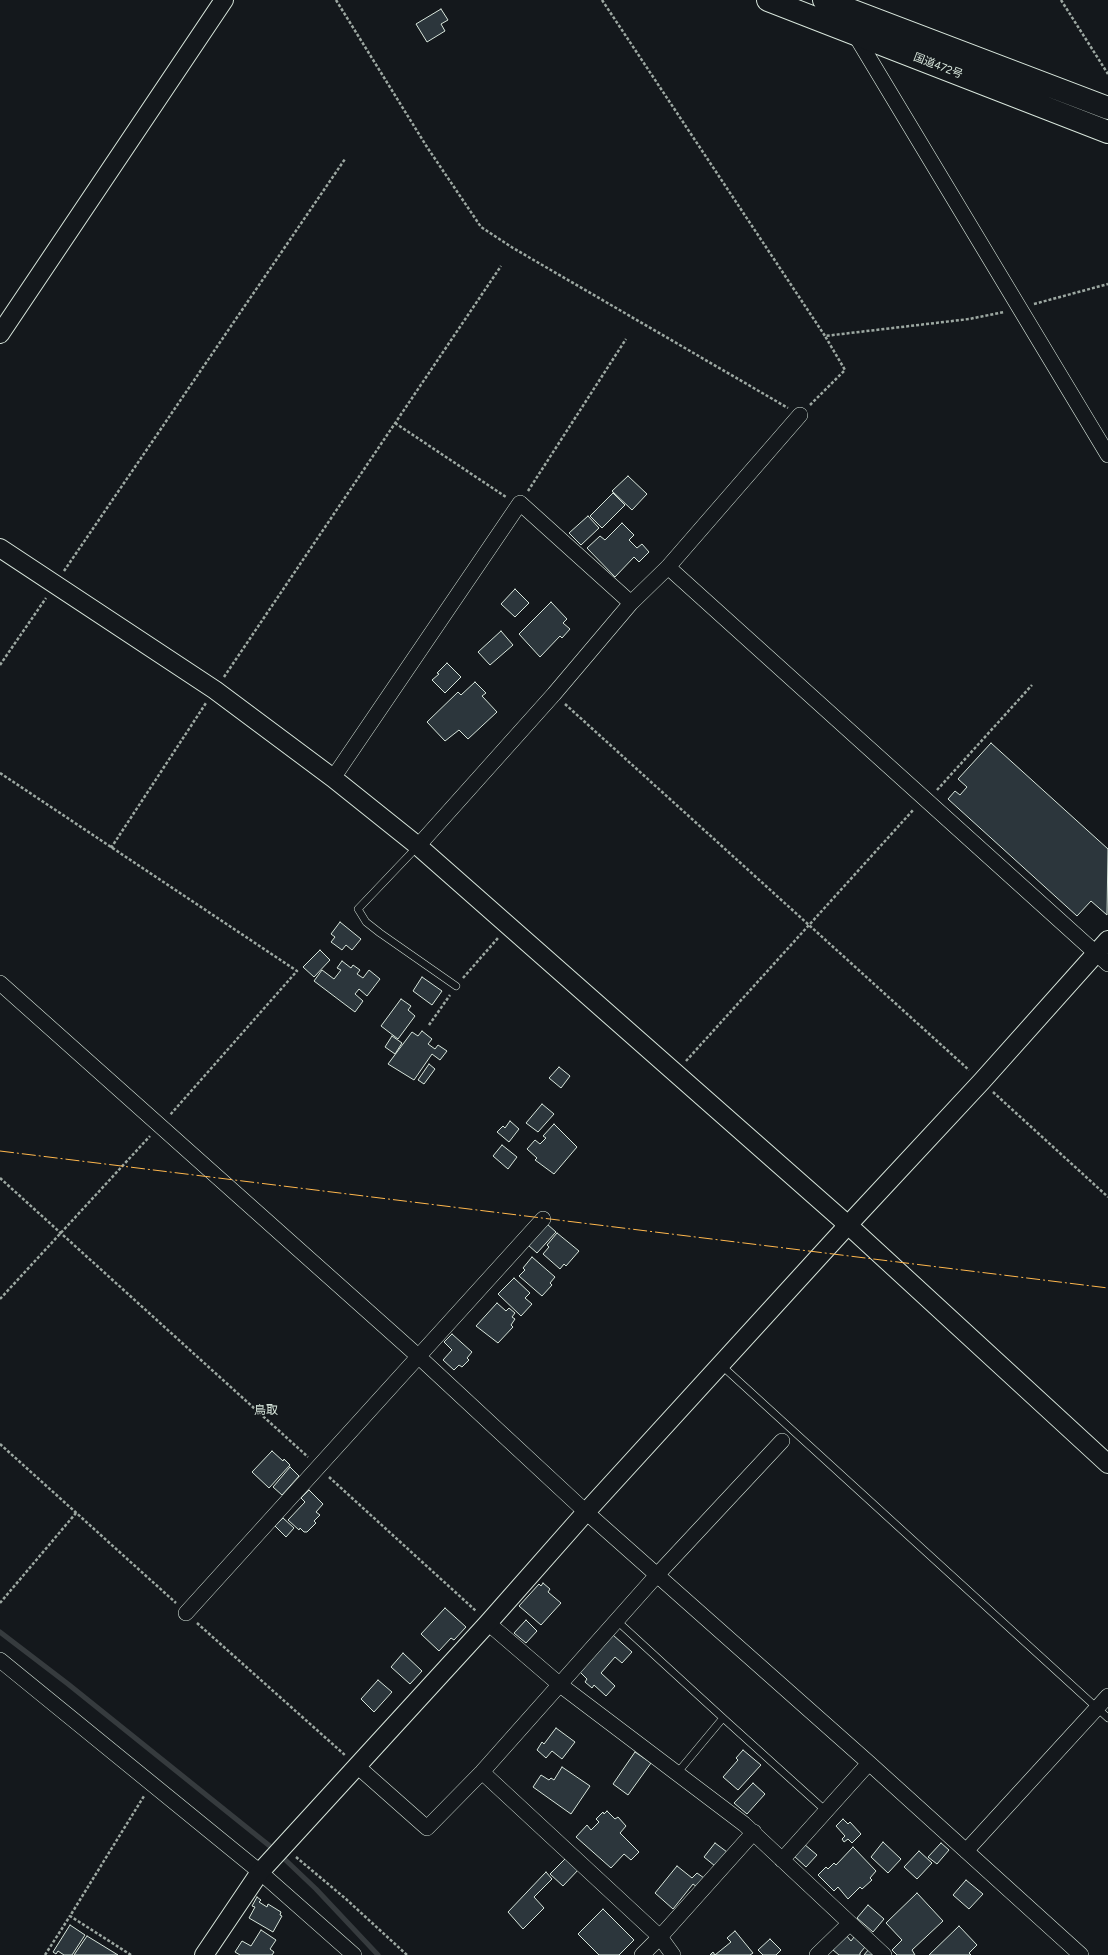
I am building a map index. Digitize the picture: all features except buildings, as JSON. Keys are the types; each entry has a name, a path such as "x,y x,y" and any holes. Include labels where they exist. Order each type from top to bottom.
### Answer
{"highway":[{"name":"国道472号","path":"768,0 1108,132"},
{"name":"国道472号","path":"824,0 1108,108"}],"street":[{"path":"0,334 224,0"},
{"path":"854,33 1108,456"},
{"path":"418,846 554,694 631,603 668,567 800,415"},
{"path":"333,778 519,504 631,603"},
{"path":"0,548 215,690 333,778 418,846 848,1225 1108,1464"},
{"path":"668,567 1102,958"},
{"path":"204,1955 260,1872 283,1846 488,1623 586,1512 721,1366 848,1225 982,1081 1102,958 1108,940"},
{"path":"0,983 418,1356 586,1512 870,1763 966,1852 1081,1955"},
{"path":"186,1613 543,1219"},
{"path":"357,1766 427,1828 482,1772 616,1620 782,1441"},
{"path":"488,1623 559,1684 678,1772 754,1832 849,1924 884,1955"},
{"path":"0,1660 260,1872 354,1955"},
{"path":"966,1852 1103,1713 1108,1696"},
{"path":"782,1860 870,1763"},
{"path":"482,1772 660,1938 674,1955"},
{"path":"642,1955 660,1938 754,1832"},
{"path":"817,1955 849,1924"}],"lane":[{"path":"418,846 358,909 366,922 380,933 456,986"},
{"path":"721,1366 1103,1713"},
{"path":"616,1620 826,1811"},
{"path":"678,1772 723,1718"}],"path":[{"path":"336,0 427,147 481,227 513,248 800,415 845,370 602,0"},
{"path":"1061,0 1108,74"},
{"path":"0,665 345,159"},
{"path":"111,848 215,690 501,266"},
{"path":"824,336 969,319 1020,308 1108,284"},
{"path":"395,424 519,504 626,339"},
{"path":"675,1073 1032,685"},
{"path":"554,694 1108,1197"},
{"path":"0,773 298,971"},
{"path":"428,1025 456,986 509,926"},
{"path":"0,1178 318,1466 488,1623"},
{"path":"0,1603 76,1513"},
{"path":"45,1955 152,1785"},
{"path":"283,1846 346,1898 406,1955"},
{"path":"70,1916 131,1955"}],"waterway":[{"path":"0,1632 68,1684 276,1851 316,1889 378,1955"}],"power":[{"path":"0,1151 1108,1288"}],"district":[{"name":"鳥取","path":"266,1410"}]}
